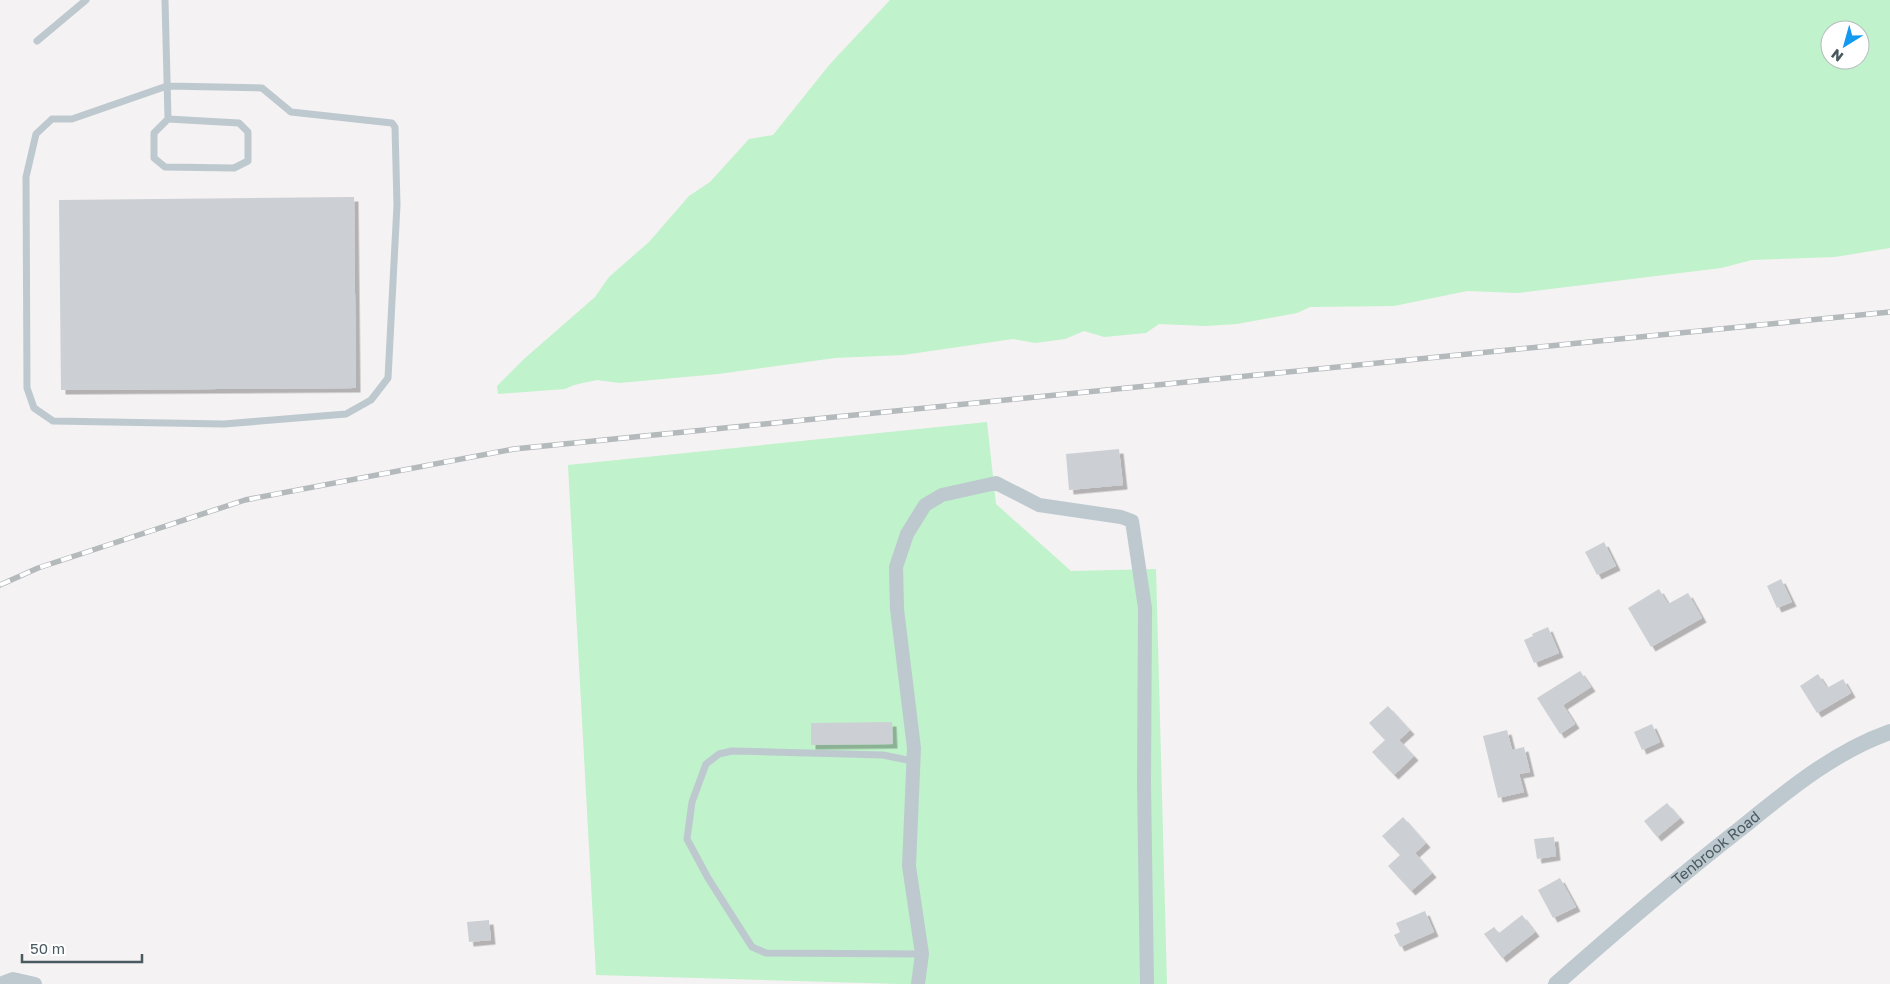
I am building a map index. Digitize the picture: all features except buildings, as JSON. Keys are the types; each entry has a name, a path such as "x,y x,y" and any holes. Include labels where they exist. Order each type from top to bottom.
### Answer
{"street":[{"path":"918,984 922,954 909,866 914,748 897,609 896,567 907,534 925,505 942,495 996,483 1039,505 1120,517 1132,521 1145,608 1144,783 1147,984"},
{"name":"Tenbrook Road","path":"1556,984 1644,908 1795,785 1848,751 1890,732"},
{"path":"0,984 13,979 35,984"}],"lane":[{"path":"37,41 86,0"},
{"path":"165,0 168,119 154,132 154,158 165,166 234,168 248,161 248,132 239,123 168,119"},
{"path":"167,86 262,88 291,112 392,123 395,127 397,205 388,378 370,400 346,414 224,424 53,421 34,408 27,388 26,177 36,134 52,119 72,119 167,86"},
{"path":"912,761 883,755 732,751 719,754 706,764 692,802 687,839 708,878 752,947 766,953 922,954"}],"green space":[{"path":"890,0 1890,0 1890,248 1835,257 1752,260 1721,268 1518,293 1467,291 1394,306 1310,307 1297,313 1237,324 1205,326 1159,324 1146,333 1104,337 1084,331 1065,339 1035,343 1013,339 903,355 835,358 718,374 619,383 597,380 565,389 498,394 497,386 524,359 595,297 609,277 649,242 689,196 710,182 749,139 773,135 830,64"},
{"path":"987,422 996,504 1071,571 1156,569 1167,984 900,984 596,975 568,465"}],"railway":[{"path":"0,585 38,568 245,500 514,449 1890,312"}]}
